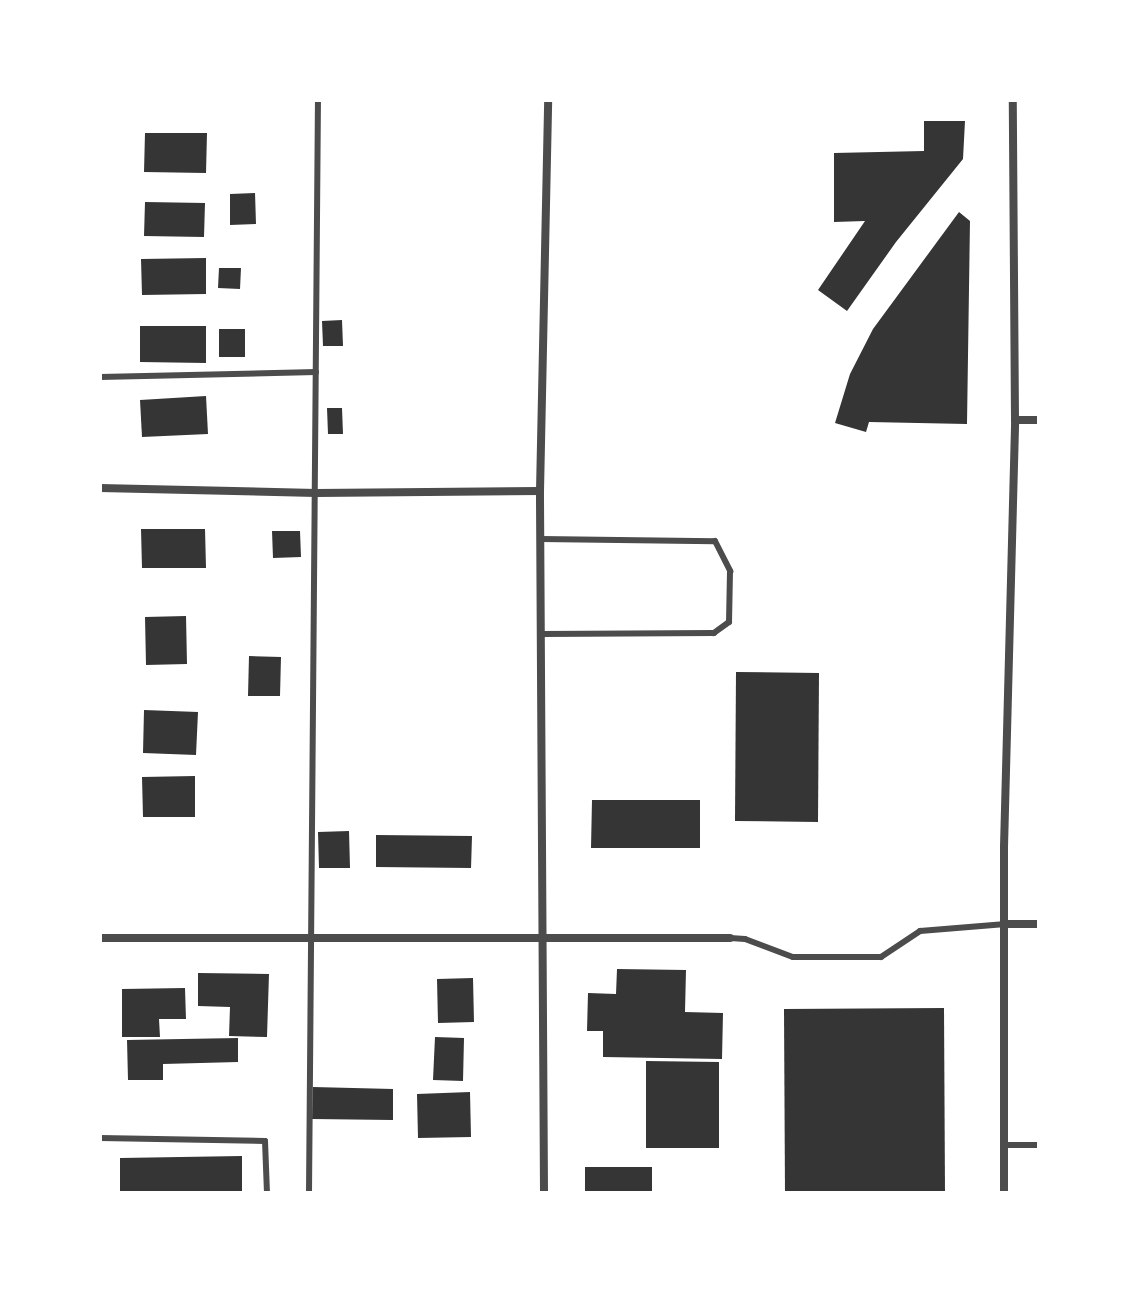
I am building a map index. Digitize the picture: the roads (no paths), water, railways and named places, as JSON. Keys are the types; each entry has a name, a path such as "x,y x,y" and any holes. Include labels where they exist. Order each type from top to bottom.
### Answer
{"street":[{"path":"544,1193 540,491 548,100"},
{"path":"1004,1193 1004,847 1015,420 1013,100"},
{"path":"1015,420 1039,420"},
{"path":"100,488 316,493 540,491"},
{"path":"1006,924 1039,924"},
{"path":"100,938 730,938"}],"lane":[{"path":"309,1193 318,100"},
{"path":"100,377 316,372"},
{"path":"541,539 715,541 730,571 729,622 714,633 542,634"},
{"path":"730,938 745,939 793,957 881,957 920,931 1006,924"},
{"path":"100,1138 265,1141 267,1193"},
{"path":"1005,1145 1039,1145"}]}
